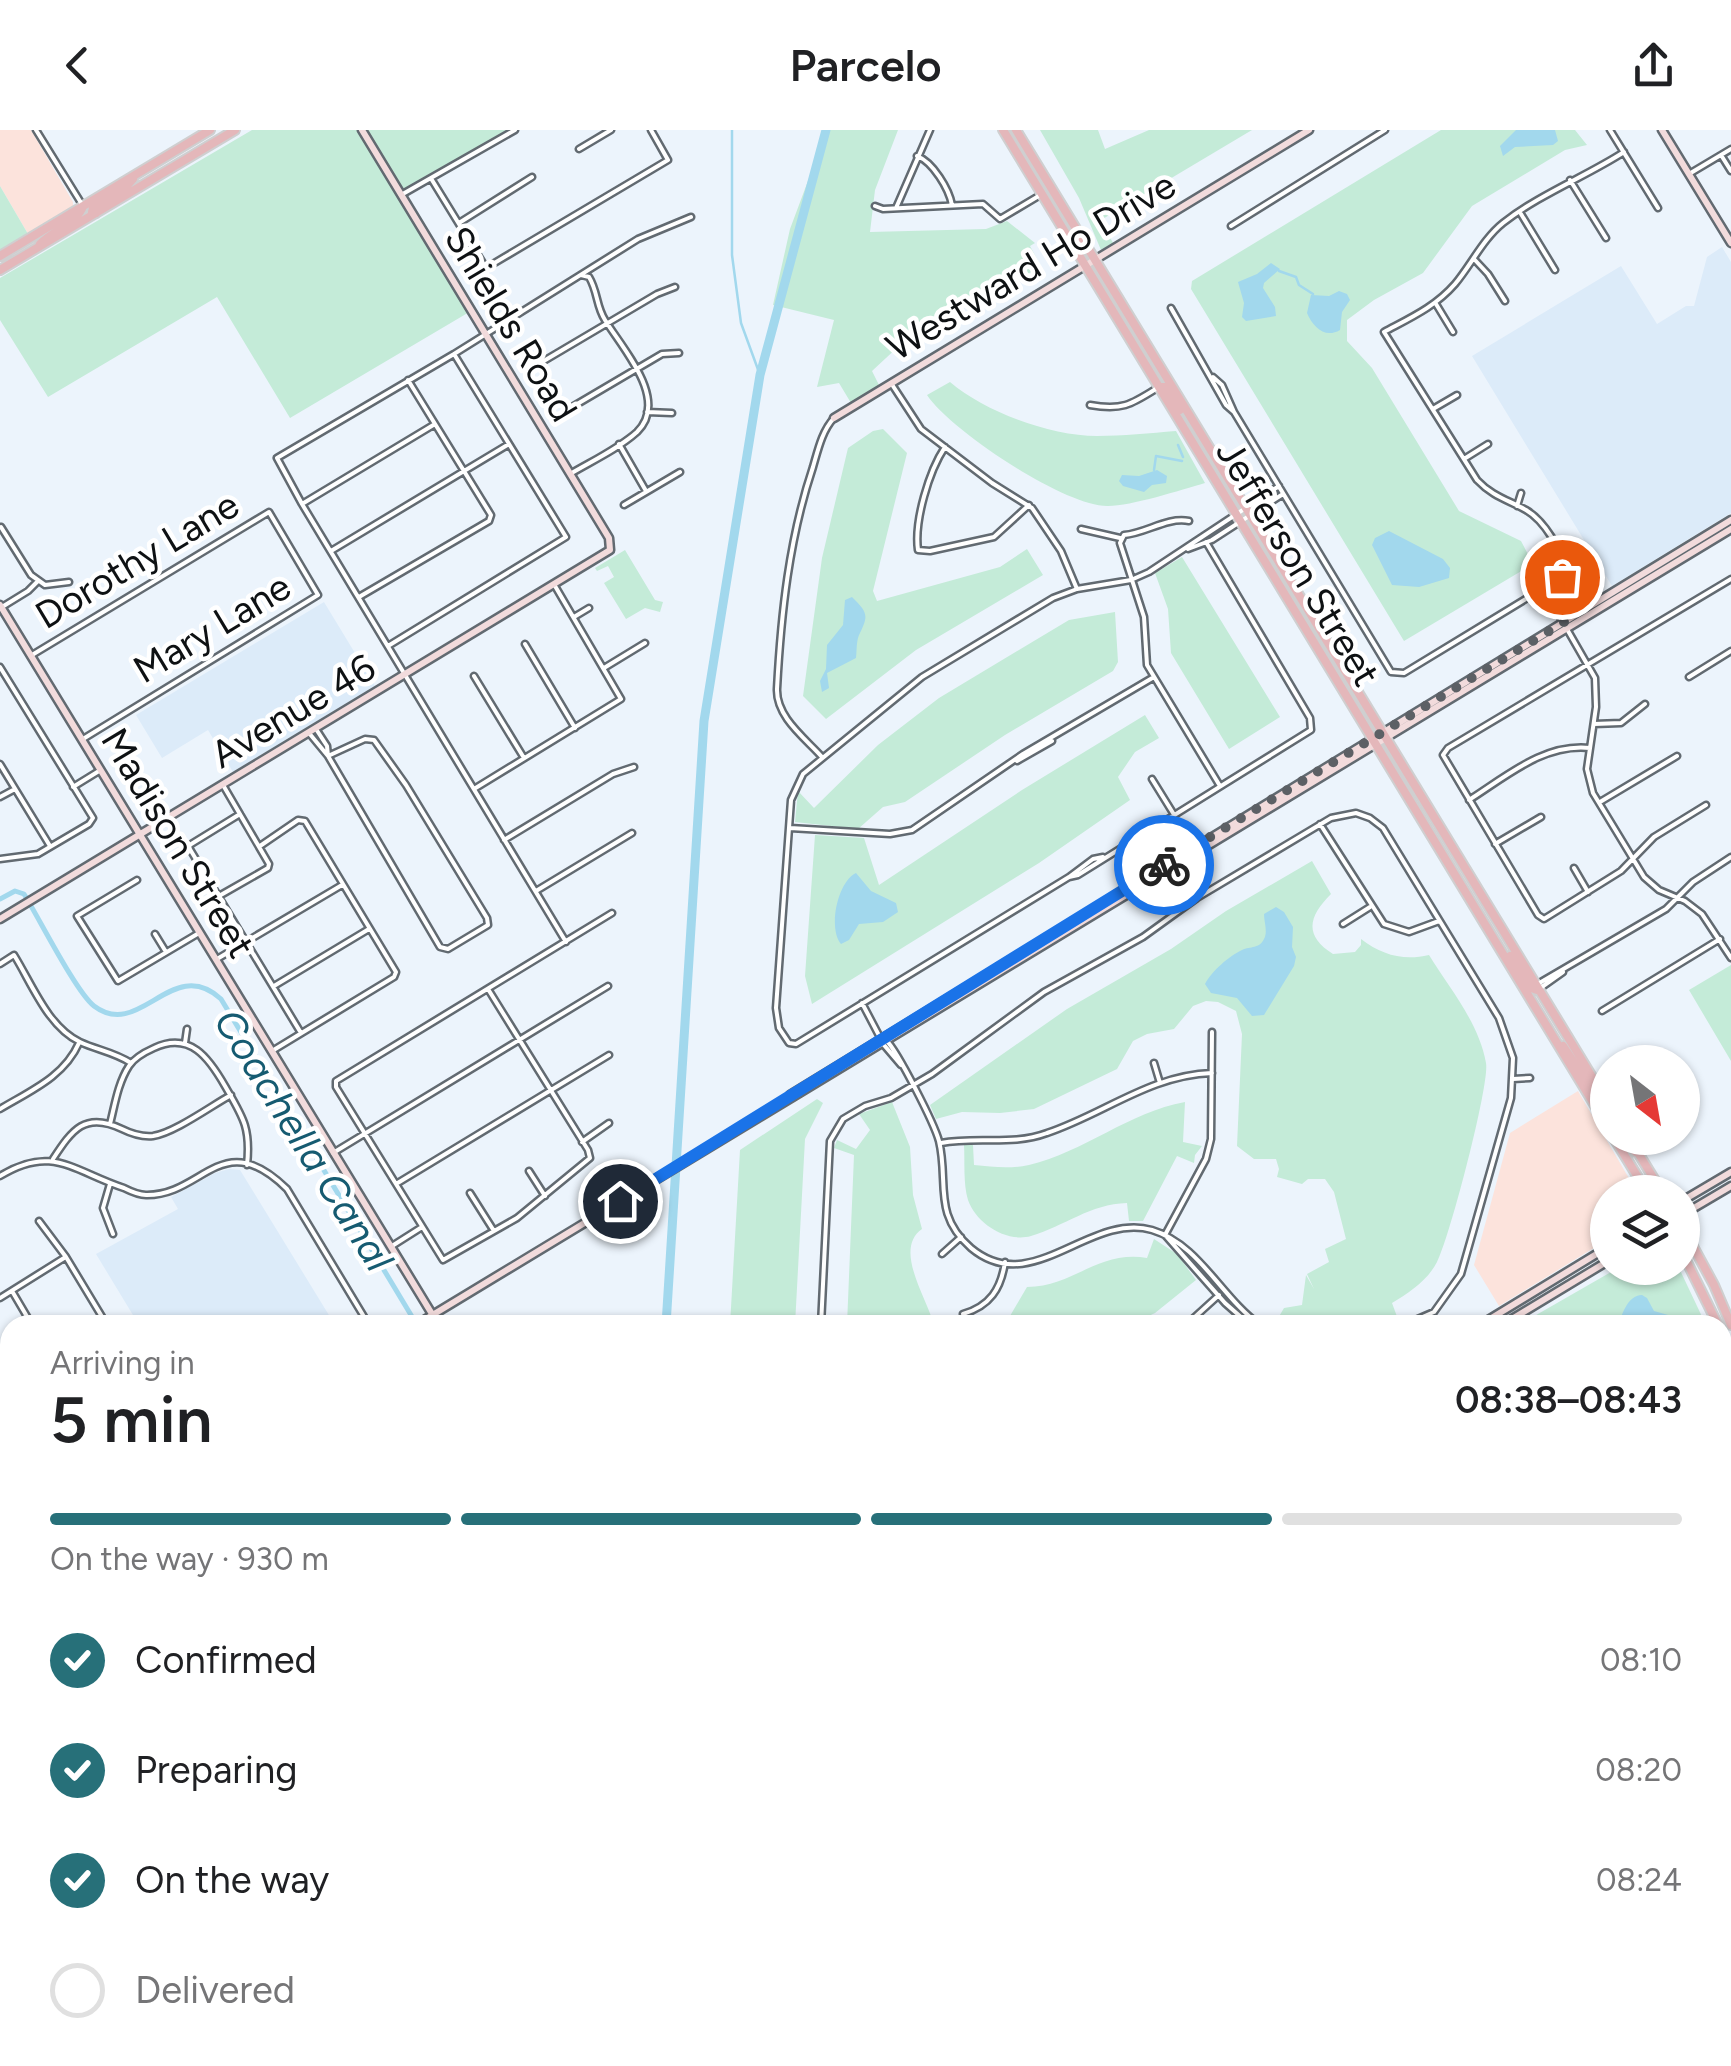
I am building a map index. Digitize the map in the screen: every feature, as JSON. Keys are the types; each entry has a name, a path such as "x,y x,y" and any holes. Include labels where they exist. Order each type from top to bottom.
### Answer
{"main road":[{"path":"0,256 210,130"},
{"path":"0,270 235,130"},
{"name":"Jefferson Street","path":"1003,130 1590,1097"},
{"name":"Jefferson Street","path":"1016,130 1590,1074"},
{"path":"96,214 93,208 122,191 140,172"},
{"path":"1042,194 1048,193 1076,229"},
{"path":"34,251 52,232 80,215 83,206"},
{"path":"1159,388 1165,387 1200,433"},
{"path":"1491,934 1531,988 1536,988"},
{"path":"1548,1028 1590,1086"},
{"path":"1700,1259 1727,1315"},
{"path":"1698,1285 1713,1315"}],"street":[{"path":"36,130 83,206"},
{"name":"Shields Road","path":"362,130 609,538 611,548"},
{"path":"401,195 515,130"},
{"path":"580,149 611,130"},
{"path":"432,180 486,268 668,160 652,130"},
{"path":"896,208 930,130"},
{"name":"Westward Ho Drive","path":"834,418 1309,130"},
{"path":"1610,130 1658,208"},
{"path":"1662,130 1731,243"},
{"path":"1231,226 1381,131"},
{"path":"1688,174 1731,149"},
{"path":"1171,308 1226,405 1234,412 1395,674 1404,673 1567,571 1535,516 1490,493 1464,459 1384,332 1436,304 1499,226 1570,180 1624,152"},
{"path":"1721,155 1731,170"},
{"path":"917,156 926,160 951,198 952,206"},
{"path":"458,223 532,177"},
{"path":"1570,180 1606,238"},
{"path":"875,206 983,204 1000,219 1042,194"},
{"path":"1520,212 1555,270"},
{"path":"566,942 278,464 278,456 454,354 638,239 691,217"},
{"path":"1474,259 1504,302"},
{"path":"570,474 640,429 647,412 647,395 636,369 597,308 596,289 589,278 580,275"},
{"path":"542,362 675,287"},
{"path":"1436,304 1453,332"},
{"path":"567,410 662,354 679,353"},
{"path":"387,646 565,539 565,531 454,354"},
{"path":"358,597 488,520 490,512 408,380"},
{"path":"890,383 914,422 992,483 1029,505 1061,551 1077,589"},
{"path":"1090,405 1127,406 1159,388"},
{"path":"1433,409 1458,395"},
{"path":"647,412 672,413"},
{"path":"822,757 784,714 776,699 776,689 795,534 816,457 827,425 834,418"},
{"path":"302,504 435,424"},
{"path":"331,550 509,444"},
{"path":"619,444 646,491"},
{"path":"1464,459 1488,444"},
{"path":"945,448 931,470 918,550 930,552 994,536 1029,505"},
{"path":"624,505 680,472"},
{"path":"1179,553 1206,542 1279,486"},
{"path":"1517,506 1521,493"},
{"path":"1247,511 1283,494"},
{"name":"Mary Lane","path":"83,738 318,596 269,512"},
{"name":"Dorothy Lane","path":"32,656 269,512"},
{"path":"1206,542 1308,713 1312,726 1307,733 1093,859 1070,877 796,1044 789,1043 778,1025 776,1008 792,791 802,774 922,678 1054,598 1077,589 1131,580 1238,518"},
{"path":"1081,530 1120,538 1175,519 1188,521"},
{"path":"1566,626 1731,520"},
{"path":"1,528 20,560 38,580 46,585 69,582"},
{"path":"432,1314 1731,529"},
{"path":"1120,538 1144,617 1144,659 1220,786"},
{"name":"Avenue 46","path":"0,919 611,548"},
{"path":"1706,805 1654,837 1634,860 1544,919 1538,916 1443,753 1731,579"},
{"path":"1,606 28,592 38,580"},
{"path":"474,789 621,700 622,694 554,586"},
{"path":"1543,588 1589,663 1597,687 1589,782 1599,802 1651,884 1702,914 1731,958"},
{"name":"Madison Street","path":"1,606 4,618 83,738 432,1314"},
{"path":"574,617 588,608"},
{"path":"604,668 645,643"},
{"path":"524,644 576,728"},
{"path":"1689,676 1731,651"},
{"path":"0,667 92,820 33,856 0,859"},
{"path":"474,676 524,758"},
{"path":"789,831 902,834 1042,742 1055,738 1154,677"},
{"path":"1594,724 1620,723 1645,704"},
{"path":"313,731 327,746 328,756 438,944 445,950 488,923 406,785 372,739 328,756"},
{"path":"1469,800 1549,751 1568,746 1590,748"},
{"path":"1599,802 1677,756"},
{"path":"0,764 50,847"},
{"path":"504,840 614,774 634,767"},
{"path":"73,786 102,769"},
{"path":"1152,779 1173,813"},
{"path":"219,896 268,868 269,862 223,786"},
{"path":"0,798 15,788"},
{"path":"821,1315 830,1141 843,1118 912,1086 1044,992 1143,937 1197,898 1343,813 1356,813 1378,822 1499,1018 1513,1058 1512,1098 1461,1274 1434,1312 1427,1315"},
{"path":"240,814 188,846 301,1032"},
{"path":"1496,844 1541,818"},
{"path":"260,846 300,819 307,822 396,974 272,1052"},
{"path":"1320,824 1384,924 1396,930 1420,931 1439,922"},
{"path":"536,891 632,833"},
{"path":"1536,988 1666,910 1693,882 1731,857"},
{"path":"1574,868 1588,892"},
{"path":"137,880 77,916 118,980 199,932"},
{"path":"216,960 342,885"},
{"path":"1344,924 1370,907"},
{"path":"488,990 590,1158 545,1196 443,1260 335,1084 339,1078 612,913"},
{"path":"273,986 369,929"},
{"path":"156,934 166,952"},
{"path":"1602,1011 1720,939"},
{"path":"0,964 14,955 58,1028 79,1042 113,1052 131,1063"},
{"path":"333,1153 608,986"},
{"path":"862,1002 922,1101 940,1143 942,1199 961,1237 978,1253 1028,1264 1120,1227 1138,1227 1165,1235 1240,1315"},
{"path":"185,1043 187,1030"},
{"path":"1165,1235 1206,1158 1213,1130 1212,1032"},
{"path":"0,1108 58,1073 79,1042"},
{"path":"110,1124 118,1089 131,1063 162,1044 185,1043 210,1059 249,1129 248,1165"},
{"path":"396,1184 609,1055"},
{"path":"1154,1063 1160,1082"},
{"path":"940,1143 977,1139 1022,1141 1051,1132 1136,1090 1192,1074 1212,1073"},
{"path":"1513,1079 1530,1078"},
{"path":"53,1159 74,1128 85,1124 110,1124 142,1136 158,1136 231,1095"},
{"path":"582,1142 609,1123"},
{"path":"0,1176 22,1162 53,1159 144,1195 173,1190 211,1167 248,1165 271,1173 288,1189 362,1315"},
{"path":"530,1172 545,1196"},
{"path":"1700,1190 1731,1172"},
{"path":"110,1184 103,1208 113,1234"},
{"path":"1700,1205 1731,1186"},
{"path":"470,1193 494,1231"},
{"path":"38,1221 66,1257 100,1315"},
{"path":"390,1248 422,1228"},
{"path":"942,1254 961,1237"},
{"path":"0,1298 66,1257"},
{"path":"1496,1315 1590,1258"},
{"path":"963,1314 995,1294 1005,1262"},
{"path":"1519,1315 1590,1272"},
{"path":"12,1291 26,1315"},
{"path":"1198,1315 1221,1296"},
{"path":"1221,1296 1247,1315"}],"shaded area":[{"path":"0,130 31,130 73,202 73,206 28,234 0,186"},
{"path":"1722,247 1731,262 1731,513 1612,586 1472,356 1621,266 1657,324 1686,306 1694,306 1707,257"},
{"path":"324,602 375,686 233,772 208,730 162,758 136,715"},
{"path":"1578,1091 1590,1112 1590,1155 1615,1155 1627,1175 1590,1175 1590,1250 1499,1306 1474,1265 1510,1133"},
{"path":"240,1170 329,1315 133,1315 96,1254 178,1209 171,1197 215,1173"}],"green space":[{"path":"252,130 515,130 401,195 471,311 290,418 217,297 48,397 0,320 0,278"},
{"path":"827,130 898,130 875,190 870,232 986,229 1007,221 1035,243 1030,246 1041,266 986,299 983,295 900,345 872,371 879,385 851,403 839,383 817,387 834,320 773,305 790,229"},
{"path":"1040,130 1098,130 1105,149 1149,130 1252,130 1101,220 1113,243 1101,250 1079,198"},
{"path":"1441,130 1575,130 1587,145 1565,150 1472,206 1423,273 1347,320 1347,341 1372,368 1459,511 1521,541 1533,564 1404,641 1191,289 1192,281"},
{"path":"0,186 28,234 0,250"},
{"path":"950,382 1000,412 1060,432 1097,436 1176,431 1205,483 1108,506 1065,494 983,446 940,410 927,395"},
{"path":"883,429 907,453 873,591 877,601 1000,567 1027,549 1043,575 916,650 826,719 803,696 822,558 848,448 873,431"},
{"path":"625,550 655,600 663,602 660,612 645,608 626,619 604,583 614,577 608,566 597,571 595,568"},
{"path":"1182,557 1280,717 1229,749 1171,653 1168,609 1155,573"},
{"path":"1115,612 1118,662 1113,671 1005,735 905,802 883,807 858,829 795,822 798,791 814,808 878,745 939,698 1069,620"},
{"path":"1145,715 1159,738 1135,752 1118,777 1130,800 1039,863 812,1004 805,976 815,835 864,838 879,885 1022,790"},
{"path":"1312,861 1331,894 1312,925 1323,947 1333,954 1355,952 1361,939 1393,955 1429,955 1470,1020 1482,1048 1486,1077 1443,1248 1428,1275 1392,1303 1396,1315 1280,1315 1284,1308 1302,1305 1306,1275 1314,1289 1307,1274 1329,1262 1325,1249 1346,1239 1334,1192 1325,1179 1308,1179 1302,1184 1277,1177 1276,1159 1254,1159 1237,1146 1242,1034 1236,1011 1218,1002 1193,1006 1174,1029 1133,1041 1117,1069 1034,1109 962,1112 936,1119 930,1105 1067,1009 1171,949 1226,911"},
{"path":"1731,965 1731,1061 1689,990"},
{"path":"817,1099 823,1103 805,1139 796,1315 731,1315 740,1150"},
{"path":"892,1102 910,1147 913,1195 922,1229 914,1238 911,1261 930,1315 847,1315 854,1155 834,1148 837,1140 856,1149 870,1130 859,1114"},
{"path":"1185,1102 1183,1142 1202,1146 1194,1163 1177,1156 1143,1221 1129,1221 1127,1203 1114,1204 1031,1236 1012,1237 985,1223 968,1200 964,1145 973,1145 974,1165 1029,1165 1069,1151 1145,1114"},
{"path":"1154,1239 1177,1254 1196,1280 1151,1315 1011,1315 1027,1287 1058,1281 1114,1259 1147,1258"},
{"path":"1590,1284 1687,1285 1701,1315 1536,1315"}],"water":[{"path":"1516,130 1555,130 1558,141 1553,145 1515,147 1503,156 1500,146"},
{"path":"1271,263 1280,269 1263,288 1276,316 1246,321 1242,317 1244,303 1238,282"},
{"path":"1339,291 1350,300 1342,312 1340,330 1325,332 1316,327 1307,313 1311,295 1329,296"},
{"path":"1157,470 1167,476 1166,483 1152,485 1144,492 1119,481 1122,475 1139,476"},
{"path":"1389,531 1443,559 1450,568 1449,578 1419,587 1392,585 1372,545 1375,538"},
{"path":"852,597 865,618 856,658 827,673 829,688 822,692 820,681 826,669 827,645 843,625 845,600"},
{"path":"856,873 871,891 896,903 898,912 883,922 859,924 849,940 841,944 835,928 836,906 844,886"},
{"path":"1276,907 1293,927 1296,957 1264,1015 1252,1016 1237,998 1211,993 1205,984 1232,956 1262,942 1266,933 1264,914"},
{"path":"1637,1296 1647,1298 1654,1311 1668,1315 1622,1315"}],"waterway":[{"path":"732,130 732,255 741,323 760,375"},
{"path":"667,1315 704,721 760,375 826,130"},
{"path":"1279,271 1296,277 1299,285 1313,294"},
{"path":"1178,445 1183,457"},
{"path":"1154,470 1156,456 1182,461"},
{"name":"Coachella Canal","path":"0,899 15,891 24,894 86,998 111,1014 126,1013 187,986 203,988 221,999 411,1315"}],"way so far":[{"path":"1164,865 1564,622 1543,588 1562,577"}],"route":[{"path":"620,1201 1164,865"}]}
